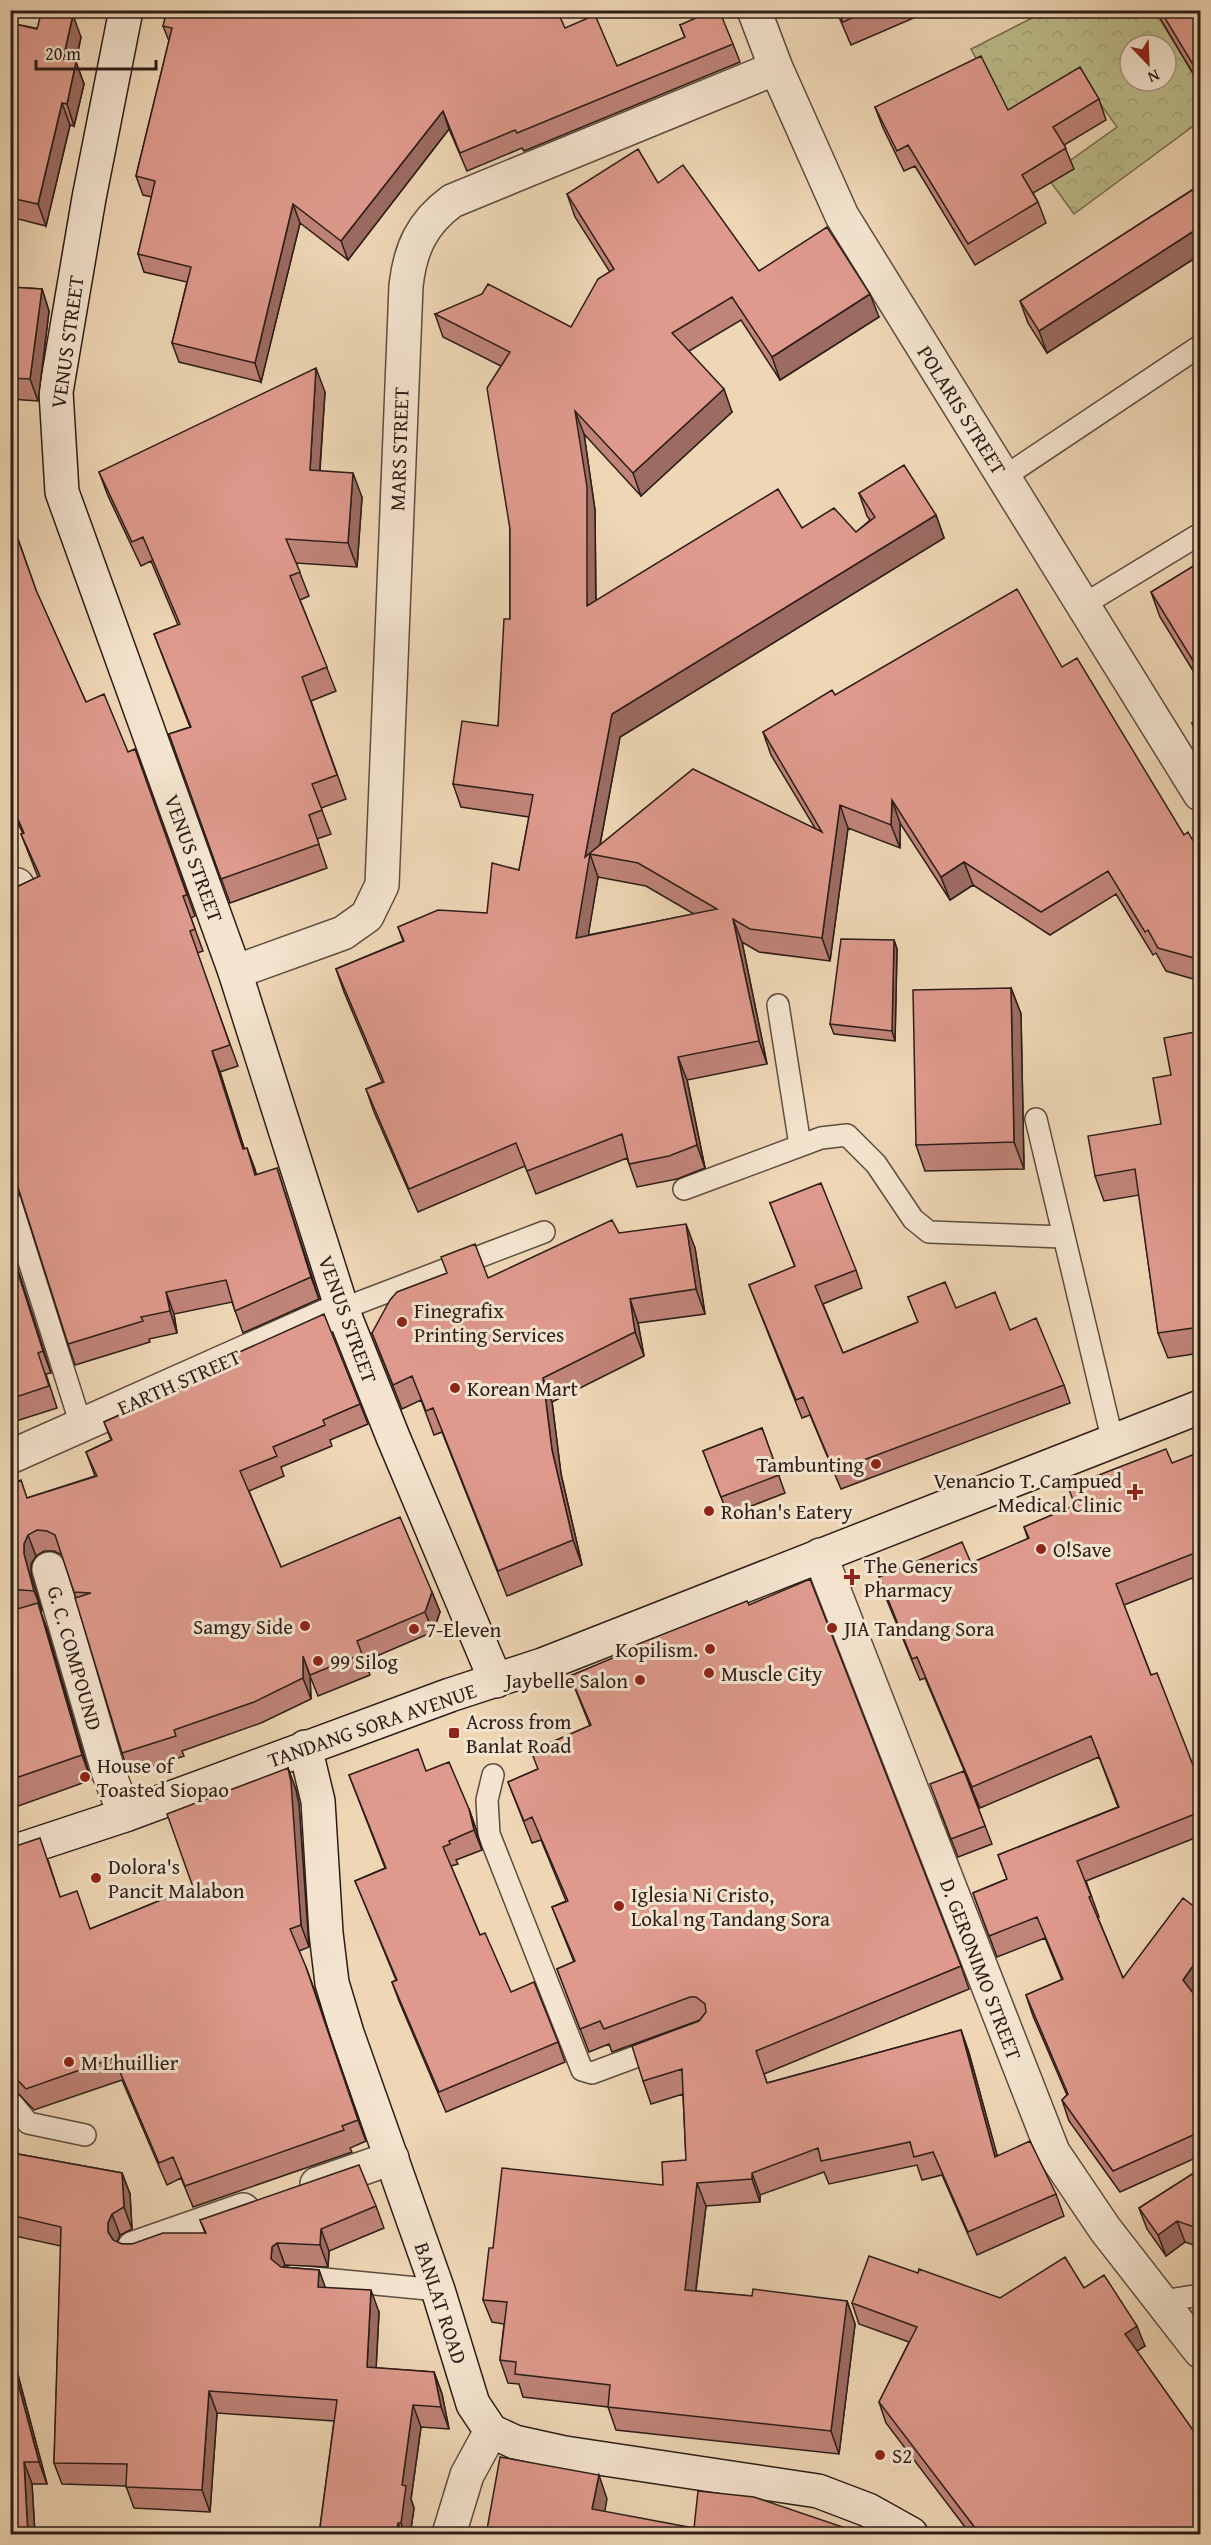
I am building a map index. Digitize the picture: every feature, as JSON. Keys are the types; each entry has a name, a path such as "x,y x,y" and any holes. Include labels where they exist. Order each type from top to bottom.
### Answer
{"street":[{"name":"VENUS STREET","path":"126,10 89,198 56,392 62,492 235,972 342,1309 393,1437 496,1681"},
{"name":"POLARIS STREET","path":"754,10 776,68 842,216 1200,794"},
{"name":"MARS STREET","path":"235,972 343,933 367,916 382,885 406,286 408,265 421,231 452,201 776,68"},
{"name":"EARTH STREET","path":"10,1457 342,1309"},
{"name":"TANDANG SORA AVENUE","path":"10,1853 125,1815 450,1695 496,1681 1200,1407"},
{"name":"D. GERONIMO STREET","path":"820,1555 1053,2152 1105,2229 1200,2351"},
{"name":"G. C. COMPOUND","path":"49,1569 108,1771 125,1815"},
{"name":"BANLAT ROAD","path":"305,1748 318,1801 326,1933 332,1983 347,2033 438,2290 473,2404 491,2431"},
{"path":"134,2248 392,2158"},
{"path":"449,2535 467,2475 491,2431 515,2442 565,2453 818,2491 868,2510 911,2535"}],"lane":[{"path":"1004,477 1200,346"},
{"path":"1083,605 1200,534"},
{"path":"778,1005 800,1146"},
{"path":"1036,1119 1062,1237 1113,1442"},
{"path":"684,1189 821,1138 847,1135 876,1164 913,1219 929,1232 1062,1237"},
{"path":"10,1201 81,1425"},
{"name":"EARTH STREET","path":"342,1309 544,1232"},
{"path":"493,1775 487,1800 489,1834 582,2070 592,2073 680,2040"},
{"path":"10,2101 28,2123 85,2135"},
{"path":"291,2276 438,2290"},
{"path":"1163,2301 1200,2295"}],"green space":[{"path":"1046,11 1155,11 1168,33 1118,33 1118,93 1178,93 1178,49 1200,85 1200,121 1074,214 1047,177 1117,127 1084,81 1016,130 971,49"}],"building":[{"path":"42,10 73,15 63,59 76,62 67,104 62,103 38,204 10,198 10,23 37,29"},
{"path":"167,10 557,10 565,28 595,15 617,66 685,37 680,25 719,10 733,44 517,133 515,130 460,153 443,111 341,241 293,204 255,363 172,343 191,267 138,254 155,181 136,176 172,28 163,26"},
{"path":"838,10 870,10 843,22"},
{"path":"1160,10 1200,10 1200,76 1178,40 1178,33 1174,33"},
{"path":"981,56 1008,110 1080,67 1099,99 1053,127 1066,148 1022,175 1038,202 968,244 908,145 897,151 875,107"},
{"path":"638,149 658,183 683,165 759,271 827,227 870,294 772,357 732,297 672,333 724,389 633,473 575,411 587,487 587,606 778,489 802,528 834,508 856,532 875,517 859,493 904,465 936,515 612,714 585,857 693,769 822,832 763,732 832,690 835,695 1017,589 1062,667 1077,658 1184,835 1188,832 1200,853 1200,961 1158,948 1148,930 1145,932 1108,871 1041,912 964,862 941,877 892,800 891,825 840,805 822,938 750,929 733,919 759,1041 678,1057 697,1145 669,1156 629,1164 622,1134 527,1171 516,1143 409,1189 366,1089 384,1082 336,969 404,941 398,927 438,910 487,913 492,863 519,870 533,795 453,784 462,721 498,726 504,619 510,619 510,529 487,388 510,352 435,314 482,294 488,284 571,327 598,279 614,269 567,194","holes":["590,854 638,863 717,909 576,938"]},
{"path":"1200,185 1200,227 1039,331 1020,301"},
{"path":"10,287 42,289 30,379 10,378"},
{"path":"316,368 310,470 353,473 348,543 286,539 300,572 290,576 327,667 302,677 337,775 312,784 322,810 309,815 319,844 221,879 169,734 191,727 154,634 180,624 143,537 132,542 99,472"},
{"path":"10,517 36,590 86,702 104,694 128,752 135,749 187,895 183,896 195,929 190,931 230,1045 212,1051 243,1149 247,1148 255,1175 277,1168 311,1277 235,1311 226,1280 166,1292 170,1311 141,1317 143,1321 68,1344 14,1175 10,1172 10,890 40,876 21,834 24,833 10,801"},
{"path":"1200,562 1200,672 1151,592"},
{"path":"1200,718 1200,737 1192,723"},
{"path":"841,939 894,940 892,1031 830,1024"},
{"path":"1011,988 1014,1142 916,1145 913,990"},
{"path":"1200,1031 1200,1327 1158,1333 1135,1169 1095,1176 1088,1136 1161,1124 1153,1078 1171,1075 1164,1038"},
{"path":"821,1183 856,1270 815,1286 843,1353 918,1322 908,1297 945,1282 956,1308 995,1292 1010,1330 1036,1318 1064,1385 834,1471 803,1397 796,1400 749,1285 795,1266 770,1203"},
{"path":"612,1220 619,1233 686,1224 696,1289 630,1299 635,1332 543,1378 552,1450 573,1540 498,1571 433,1408 426,1411 412,1376 393,1385 372,1333 390,1300 397,1292 447,1273 441,1257 475,1244 488,1278"},
{"path":"10,1248 43,1351 38,1353 49,1386 10,1399"},
{"path":"324,1314 360,1404 323,1420 325,1425 273,1447 277,1456 240,1471 281,1567 400,1517 432,1592 425,1612 357,1641 362,1654 310,1675 303,1656 303,1678 254,1702 174,1730 176,1736 122,1753 75,1598 91,1593 74,1592 55,1535 37,1530 28,1535 24,1544 24,1554 34,1591 10,1589 10,1484 21,1480 27,1498 97,1476 86,1452 112,1440 104,1422 238,1362 235,1354"},
{"path":"762,1428 779,1475 721,1497 703,1451"},
{"path":"1166,1449 1172,1463 1200,1452 1200,1551 1116,1584 1151,1675 1157,1673 1200,1783 1200,1812 1077,1861 1091,1896 1089,1897 1123,1978 1183,1898 1200,1911 1200,1956 1183,1980 1200,2002 1200,2132 1113,2171 1062,2100 1068,2094 1026,1995 1063,1979 1037,1917 989,1936 973,1893 1007,1879 998,1855 1119,1807 1091,1736 972,1787 917,1657 912,1659 879,1577 962,1542 971,1563 1029,1538 1024,1527 1075,1505 1068,1487"},
{"path":"810,1579 961,1966 756,2051 767,2083 961,2030 995,2157 1030,2141 1056,2194 968,2232 933,2152 914,2157 910,2142 821,2161 818,2148 752,2173 752,2179 697,2183 685,2290 752,2296 753,2289 847,2301 831,2431 608,2407 610,2385 515,2374 516,2362 500,2360 507,2302 483,2300 489,2248 493,2248 502,2168 663,2185 662,2162 686,2160 682,2069 643,2081 632,2046 699,2021 706,2012 705,2004 696,1997 690,1997 604,2029 600,2021 580,2029 557,1969 575,1961 552,1907 568,1901 532,1817 524,1821 508,1782 538,1769 531,1751 591,1725 570,1676 620,1655 618,1652 747,1601 749,1605"},
{"path":"38,1603 82,1755 10,1780 10,1611"},
{"path":"418,1749 426,1771 449,1762 469,1809 474,1830 449,1841 450,1844 443,1847 480,1935 485,1933 511,1992 534,1982 558,2042 439,2092 392,1982 397,1980 355,1881 386,1868 349,1775"},
{"path":"288,1768 291,1782 301,1925 290,1929 306,1967 358,2120 342,2126 344,2130 185,2186 173,2157 159,2163 114,2058 26,2089 10,2072 10,1848 40,1838 60,1897 77,1891 90,1929 193,1887 167,1814"},
{"path":"964,1771 985,1826 951,1839 930,1784"},
{"path":"10,2133 18,2154 122,2173 124,2207 112,2214 108,2223 108,2232 113,2240 122,2244 132,2244 163,2233 206,2233 200,2220 359,2165 376,2206 321,2229 320,2245 277,2243 272,2247 271,2259 281,2267 319,2270 318,2287 371,2290 367,2367 434,2372 441,2407 413,2405 402,2485 406,2486 401,2523 398,2523 396,2535 319,2535 337,2400 209,2391 202,2490 126,2487 127,2464 54,2463 61,2227 10,2215"},
{"path":"1200,2169 1200,2229 1177,2221 1158,2235 1139,2208"},
{"path":"869,2256 918,2273 919,2269 1000,2298 1065,2257 1084,2288 1104,2275 1137,2326 1125,2334 1200,2440 1200,2535 977,2535 979,2533 879,2402 917,2327 852,2303"},
{"path":"10,2353 39,2462 24,2462 28,2535 10,2535"},
{"path":"500,2457 599,2475 592,2509 694,2528 698,2491 754,2497 866,2535 486,2535"}],"place":[{"name":"Finegrafix Printing Services","path":"402,1322"},
{"name":"Korean Mart","path":"455,1388"},
{"name":"Tambunting","path":"876,1464"},
{"name":"Venancio T. Campued Medical Clinic","path":"1135,1492"},
{"name":"Rohan's Eatery","path":"709,1511"},
{"name":"O!Save","path":"1041,1549"},
{"name":"The Generics Pharmacy","path":"852,1577"},
{"name":"Samgy Side","path":"305,1626"},
{"name":"JIA Tandang Sora","path":"832,1628"},
{"name":"7-Eleven","path":"414,1629"},
{"name":"Kopilism.","path":"710,1649"},
{"name":"99 Silog","path":"318,1661"},
{"name":"Muscle City","path":"709,1673"},
{"name":"Jaybelle Salon","path":"640,1680"},
{"name":"Across from Banlat Road","path":"454,1733"},
{"name":"House of Toasted Siopao","path":"85,1777"},
{"name":"Dolora's Pancit Malabon","path":"96,1878"},
{"name":"Iglesia Ni Cristo, Lokal ng Tandang Sora","path":"619,1906"},
{"name":"M Lhuillier","path":"69,2062"},
{"name":"S2","path":"880,2455"}]}
